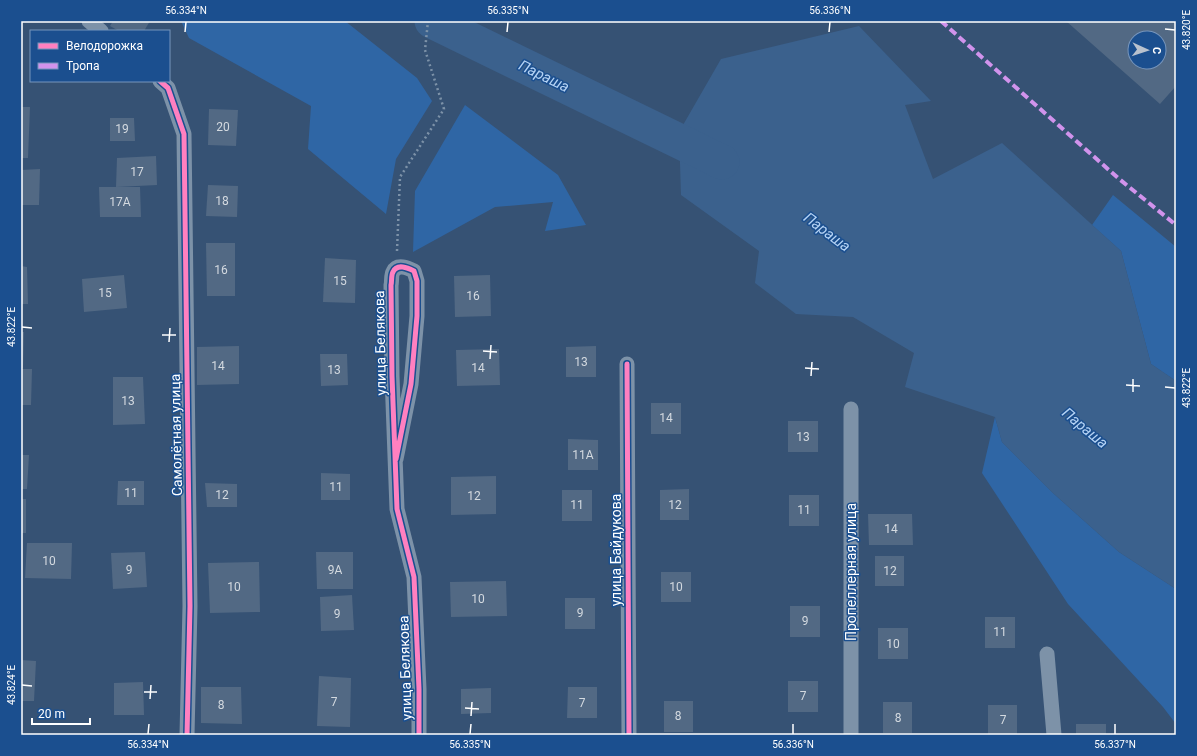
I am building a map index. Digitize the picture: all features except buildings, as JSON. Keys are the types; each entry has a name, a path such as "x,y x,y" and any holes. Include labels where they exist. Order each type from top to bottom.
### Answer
{"street":[{"path":"89,21 100,30"},
{"name":"Самолётная улица","path":"161,82 168,88 184,134 190,606 187,735"},
{"name":"улица Белякова","path":"396,459 412,384 417,316 417,281 414,271 408,268 397,268 393,272 391,285 392,376 397,509 414,577 419,689 419,735"},
{"name":"улица Байдукова","path":"627,364 629,735"},
{"name":"Пропеллерная улица","path":"851,409 851,735"},
{"path":"1048,654 1054,735"}],"path":[{"path":"397,268 400,177 444,109 426,50 428,21"}],"shaded area":[{"path":"181,21 345,21 417,78 432,101 396,159 386,214 308,149 311,106 189,38"},
{"path":"465,105 558,175 586,225 545,231 553,202 495,207 413,252 415,191"},
{"path":"1113,195 1176,247 1176,381 1151,364 1121,251 1092,225"},
{"path":"995,417 1002,442 1053,493 1119,552 1176,589 1176,724 1163,707 1068,604 982,473"}],"water":[{"path":"859,26 931,101 905,105 933,179 1002,143 1121,251 1151,364 1176,381 1176,589 1119,552 1053,493 1002,442 995,417 905,387 914,353 853,317 796,314 755,283 759,251 681,195 679,132 721,59"}],"waterway":[{"name":"Параша","path":"432,21 722,162"}],"marked path":[{"path":"941,21 1118,178 1176,225"}],"cycle path":[{"path":"161,82 168,88 184,134 190,606 187,735"},
{"path":"396,459 411,384 417,316 417,281 414,271 403,267 395,269 392,273 392,376 397,509 414,577 419,689 419,735"},
{"path":"627,364 629,735"}]}
